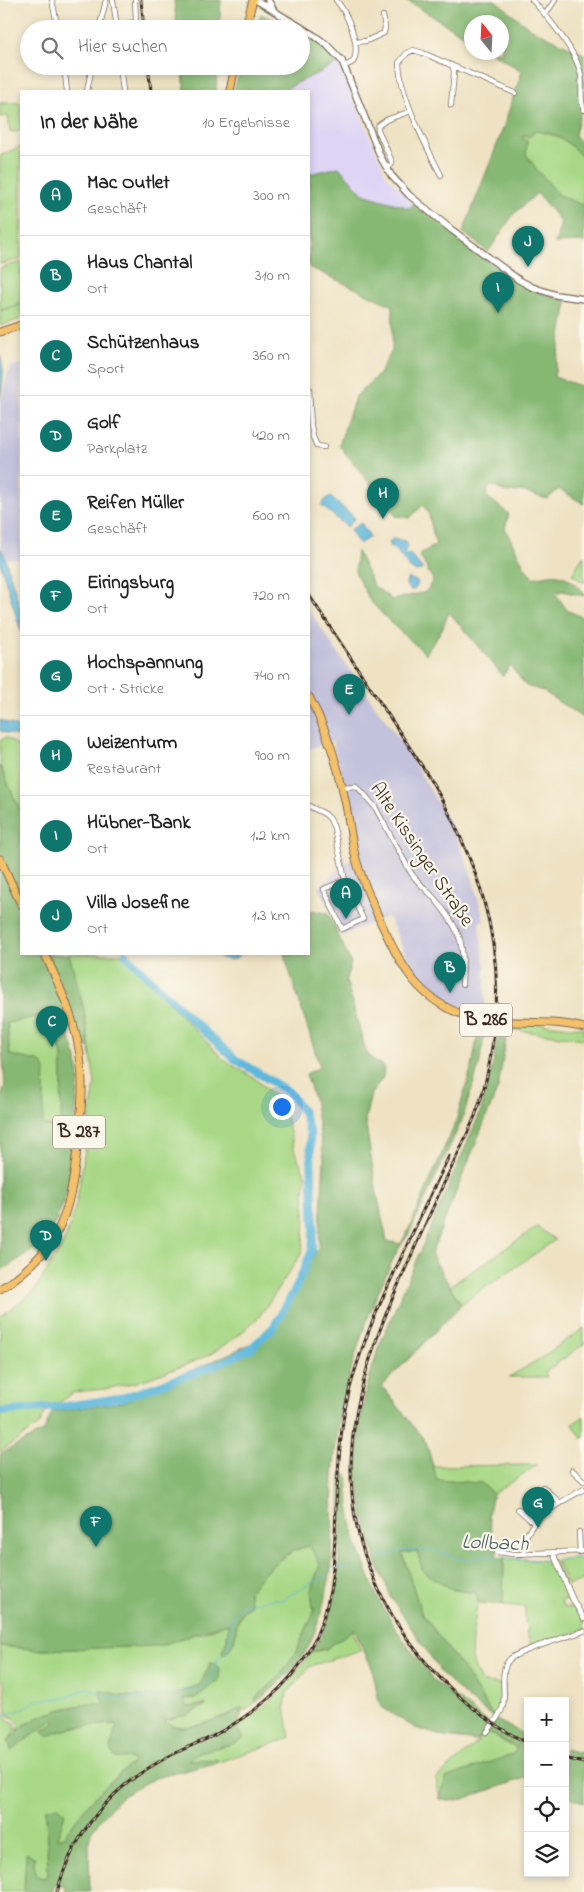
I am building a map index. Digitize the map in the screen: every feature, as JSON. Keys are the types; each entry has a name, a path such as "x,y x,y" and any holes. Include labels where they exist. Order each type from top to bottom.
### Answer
{"main road":[{"path":"248,20 254,0"},
{"path":"230,90 233,75"},
{"path":"0,332 20,325"},
{"name":"B 286","path":"310,699 321,722 345,797 356,859 366,887 397,956 405,970 421,990 441,1004 480,1020 568,1023 584,1028"},
{"path":"0,859 20,902"},
{"name":"B 287","path":"0,1289 26,1271 44,1252 61,1224 73,1189 82,1099 81,1066 70,1012 45,955"}],"street":[{"path":"52,0 56,20"},
{"path":"101,20 106,0"},
{"path":"113,0 116,20"},
{"path":"136,0 137,20"},
{"path":"254,0 288,20"},
{"path":"268,0 274,11"},
{"path":"336,0 343,9 355,42 356,58 345,66"},
{"path":"532,0 562,37 573,56 581,74 584,110"},
{"path":"545,15 555,0"},
{"path":"355,42 366,41 384,33 383,16"},
{"path":"310,34 327,45 345,66 373,140 387,169 409,194 452,230 519,280 556,295 584,299"},
{"path":"441,175 425,145 411,111 399,67 399,63 407,52 413,50 516,92"},
{"path":"451,105 453,67"},
{"path":"65,75 66,90"},
{"path":"88,90 91,75"},
{"path":"121,75 123,90"},
{"path":"387,169 392,162 378,126 386,120 411,111"},
{"path":"310,401 313,437 317,446 324,447"},
{"name":"Alte Kissinger Straße","path":"342,787 357,786 367,796 378,812 411,873 434,898 456,928 463,954 462,985"},
{"path":"310,806 325,814 330,819 334,828 345,880 363,919 342,929 324,889 345,880"},
{"path":"572,1470 584,1481"},
{"path":"543,1487 560,1503"},
{"path":"524,1554 523,1540 534,1523 560,1503 584,1489"},
{"path":"518,1509 534,1523"},
{"path":"496,1552 555,1558 582,1551 579,1532"},
{"path":"555,1558 573,1600 584,1619"},
{"path":"487,1732 500,1714 505,1668 509,1660 532,1649 584,1631"}],"shaded area":[{"path":"339,63 386,175 414,203 410,208 363,194 339,167 310,174 310,90 287,90 287,88"},
{"path":"20,363 20,559 1,559 0,403 10,367"},
{"path":"310,611 406,749 453,829 472,877 484,920 479,922 485,967 485,1016 452,1005 439,998 423,983 409,962 388,916 341,936 319,887 362,849 332,741 310,749"}],"green space":[{"path":"174,0 221,0 220,20 176,20"},
{"path":"406,0 495,0 530,28 584,54 584,98 575,135 584,148 584,159 568,143 558,137 536,131 529,137 522,136 527,141 526,154 559,195 584,206 584,242 555,243 561,222 537,193 513,215 488,252 463,232 500,137 522,71 504,60 509,60 509,15 464,15 464,36"},
{"path":"261,14 274,20 259,20"},
{"path":"310,37 339,63 287,88 287,90 234,90 238,75 310,75"},
{"path":"183,75 217,75 216,90 185,90"},
{"path":"0,103 20,103 20,131 10,132 8,116 0,117"},
{"path":"536,131 558,137 584,159 584,206 559,195 536,170 526,154 527,142 522,136"},
{"path":"20,146 20,259 0,264 0,156"},
{"path":"339,167 363,194 410,208 414,203 517,282 541,293 567,301 554,377 584,387 584,504 559,489 547,499 521,491 508,493 490,485 486,496 509,514 505,528 524,566 533,578 549,575 561,576 572,581 584,592 584,596 562,591 555,593 567,610 584,618 584,719 543,691 526,686 510,665 503,676 449,612 442,629 426,654 393,625 370,601 355,572 357,551 373,585 392,600 426,592 433,580 419,554 436,545 428,512 423,505 410,518 396,516 339,445 355,397 379,374 392,351 393,306 310,267 310,174"},
{"path":"20,262 20,304 0,310 0,268"},
{"path":"20,305 20,319 0,326 0,311"},
{"path":"584,555 584,583 572,574"},
{"path":"6,737 20,747 20,810 0,766 0,741"},
{"path":"0,766 20,810 20,895 0,853"},
{"path":"0,865 20,909 20,955 41,955 69,1019 68,1033 77,1059 79,1081 68,1189 56,1222 32,1251 0,1271 0,1102 5,1085 0,1017","holes":["52,1013 62,1056 61,1128 43,1125 45,1069 41,1062 10,1055 7,1023"]},
{"path":"310,910 328,913 351,963 346,980 366,1052 375,1062 384,1066 383,1077 371,1094 365,1119 376,1189 387,1241 401,1244 456,1121 473,1062 480,1020 487,1020 479,1066 462,1120 409,1234 398,1249 375,1299 352,1368 341,1415 334,1462 330,1576 322,1611 310,1644 277,1685 256,1702 255,1699 276,1680 295,1654 314,1612 311,1591 320,1563 309,1546 300,1548 283,1557 254,1585 249,1592 250,1606 241,1614 232,1645 223,1655 228,1623 158,1646 43,1650 0,1646 0,1454 44,1431 52,1412 124,1402 263,1338 319,1247 324,1159 314,1099 306,1074 320,1067 284,955 310,955"},
{"path":"48,955 69,955 84,1010 89,1047 81,1046 73,1012"},
{"path":"69,955 123,955 225,1061 254,1078 277,1098 286,1117 295,1152 306,1176 302,1253 259,1317 235,1338 211,1354 137,1382 105,1389 74,1392 45,1413 39,1425 0,1452 0,1317 34,1291 64,1243 76,1205 95,1083 84,1010"},
{"path":"52,1013 62,1056 61,1128 43,1126 9,1106 7,1023"},
{"path":"509,1021 584,1028 584,1039 515,1030 499,1025"},
{"path":"499,1025 515,1030 506,1039 498,1088 431,1254 461,1305 382,1386 426,1442 437,1480 481,1483 493,1494 488,1516 497,1552 496,1557 504,1558 503,1605 478,1603 477,1593 454,1590 423,1572 417,1551 402,1553 421,1612 465,1672 495,1719 470,1700 443,1675 392,1599 377,1564 362,1512 356,1467 359,1429 367,1386 379,1346 481,1111 494,1060"},
{"path":"537,1227 555,1240 461,1304 450,1286"},
{"path":"584,1328 584,1344 545,1372 547,1377 509,1377 538,1360"},
{"path":"584,1416 584,1437 582,1439 573,1424"},
{"path":"537,1465 493,1494 481,1483 437,1481 433,1466"},
{"path":"341,1474 347,1474 349,1506 356,1542 377,1597 400,1635 434,1681 490,1724 477,1741 445,1737 415,1728 380,1706 372,1668 354,1629 326,1649 311,1652 322,1633 330,1613 335,1590 340,1542"},
{"path":"310,1546 320,1563 311,1591 314,1612 295,1654 276,1680 255,1699 256,1702 243,1712 242,1708 214,1720 191,1726 180,1727 171,1725 164,1720 173,1719 206,1705 188,1707 184,1699 219,1680 211,1662 200,1685 175,1694 160,1696 119,1696 111,1692 100,1691 104,1704 25,1724 17,1732 19,1723 14,1718 8,1716 4,1682 0,1678 0,1646 43,1650 75,1649 203,1633 228,1623 223,1655 232,1645 241,1614 250,1605 249,1592 254,1585 275,1563 292,1552"},
{"path":"417,1551 454,1590 477,1593 471,1650 472,1660 483,1683 505,1685 503,1703 495,1719 465,1672 421,1612 402,1553"},
{"path":"582,1557 584,1562 584,1580 568,1585 556,1560"},
{"path":"504,1558 554,1561 572,1600 561,1600 563,1607 577,1609 584,1622 584,1629 532,1648 526,1631 528,1631 525,1620 525,1607 503,1605"},
{"path":"352,1630 361,1650 310,1666 287,1692 285,1707 290,1738 216,1763 217,1760 189,1760 201,1750 226,1745 243,1738 237,1729 239,1726 268,1704 294,1676 311,1652 326,1649"},
{"path":"211,1662 220,1668 219,1680 195,1698 184,1699 188,1707 207,1704 188,1715 164,1720 171,1725 191,1726 203,1724 243,1708 237,1729 244,1738 237,1742 202,1752 189,1760 217,1759 216,1763 155,1778 119,1799 91,1832 89,1842 90,1892 67,1892 64,1886 55,1885 52,1892 24,1892 26,1853 34,1857 34,1867 38,1876 43,1878 48,1876 46,1809 58,1806 65,1814 57,1838 63,1837 95,1797 134,1761 130,1758 115,1758 110,1749 117,1724 73,1728 48,1736 42,1732 54,1723 54,1719 11,1751 9,1740 23,1726 43,1716 75,1706 104,1704 99,1691 111,1692 119,1696 160,1696 175,1694 200,1685"},
{"path":"0,1680 4,1714 8,1720 15,1723 14,1732 8,1740 11,1750 54,1718 56,1732 91,1725 118,1724 130,1758 134,1761 95,1797 63,1837 57,1838 46,1809 48,1876 43,1878 38,1876 34,1867 34,1857 24,1892 0,1892"},
{"path":"496,1720 524,1734 524,1778 457,1801 440,1799 446,1778 513,1754 517,1748 488,1732"},
{"path":"488,1733 517,1749 513,1754 446,1778 440,1799 436,1779"},
{"path":"569,1750 584,1754 584,1803 569,1796"}],"water":[{"path":"0,355 3,377 0,398"},
{"path":"329,496 355,518 347,527 321,505"},
{"path":"361,523 370,537 359,544 350,530"},
{"path":"392,539 406,541 408,547 403,553 406,555 410,554 422,570 416,572 409,567 396,550 391,547 389,542"},
{"path":"0,549 3,551 20,608 20,629 0,562"},
{"path":"409,578 418,582 414,590 410,590 406,585"},
{"path":"0,720 20,728 20,737 0,731"},
{"path":"218,955 240,955 228,960"}],"waterway":[{"path":"0,1412 66,1406 125,1397 214,1366 250,1349 273,1328 296,1288 312,1250 314,1229 310,1133 303,1112 289,1092 235,1059 126,955"},
{"name":"Lollbach","path":"377,1557 406,1550 433,1550 459,1559 468,1560 482,1555 521,1560 554,1561"},
{"name":"Lollbach","path":"557,1560 584,1557"},
{"name":"Lollbach","path":"331,1568 348,1567"},
{"name":"Lollbach","path":"0,1714 10,1714 23,1709 36,1700 63,1698 88,1688 100,1694 125,1700 143,1696 159,1697 200,1689 210,1681 217,1659 227,1650 230,1640 231,1623 239,1606 268,1600 282,1600 314,1581 327,1576 329,1573"}],"railway":[{"path":"141,0 143,20"},
{"path":"149,75 151,90"},
{"path":"310,597 428,775 460,836 473,867 491,930 497,997 491,1053 479,1106 395,1291 375,1344 360,1396 352,1449 353,1503 366,1558 392,1615 404,1634 434,1671 469,1705 508,1733 526,1742"},
{"path":"57,1892 72,1853 82,1834 94,1817 122,1787 157,1763 213,1736 254,1710 278,1690 299,1666 308,1652 317,1634 329,1599 334,1563 341,1433 355,1370 383,1296 449,1156"},
{"path":"569,1759 584,1763"}],"place":[{"name":"Villa Josefine","path":"528,267"},
{"name":"Hübner-Bank","path":"498,313"},
{"name":"Weizenturm","path":"383,519"},
{"name":"Reifen Müller","path":"349,715"},
{"name":"Mac Outlet","path":"346,919"},
{"name":"Haus Chantal","path":"450,993"},
{"name":"Schützenhaus","path":"52,1047"},
{"name":"Golf","path":"46,1261"},
{"name":"Hochspannung","path":"538,1528"},
{"name":"Eiringsburg","path":"96,1547"}]}
